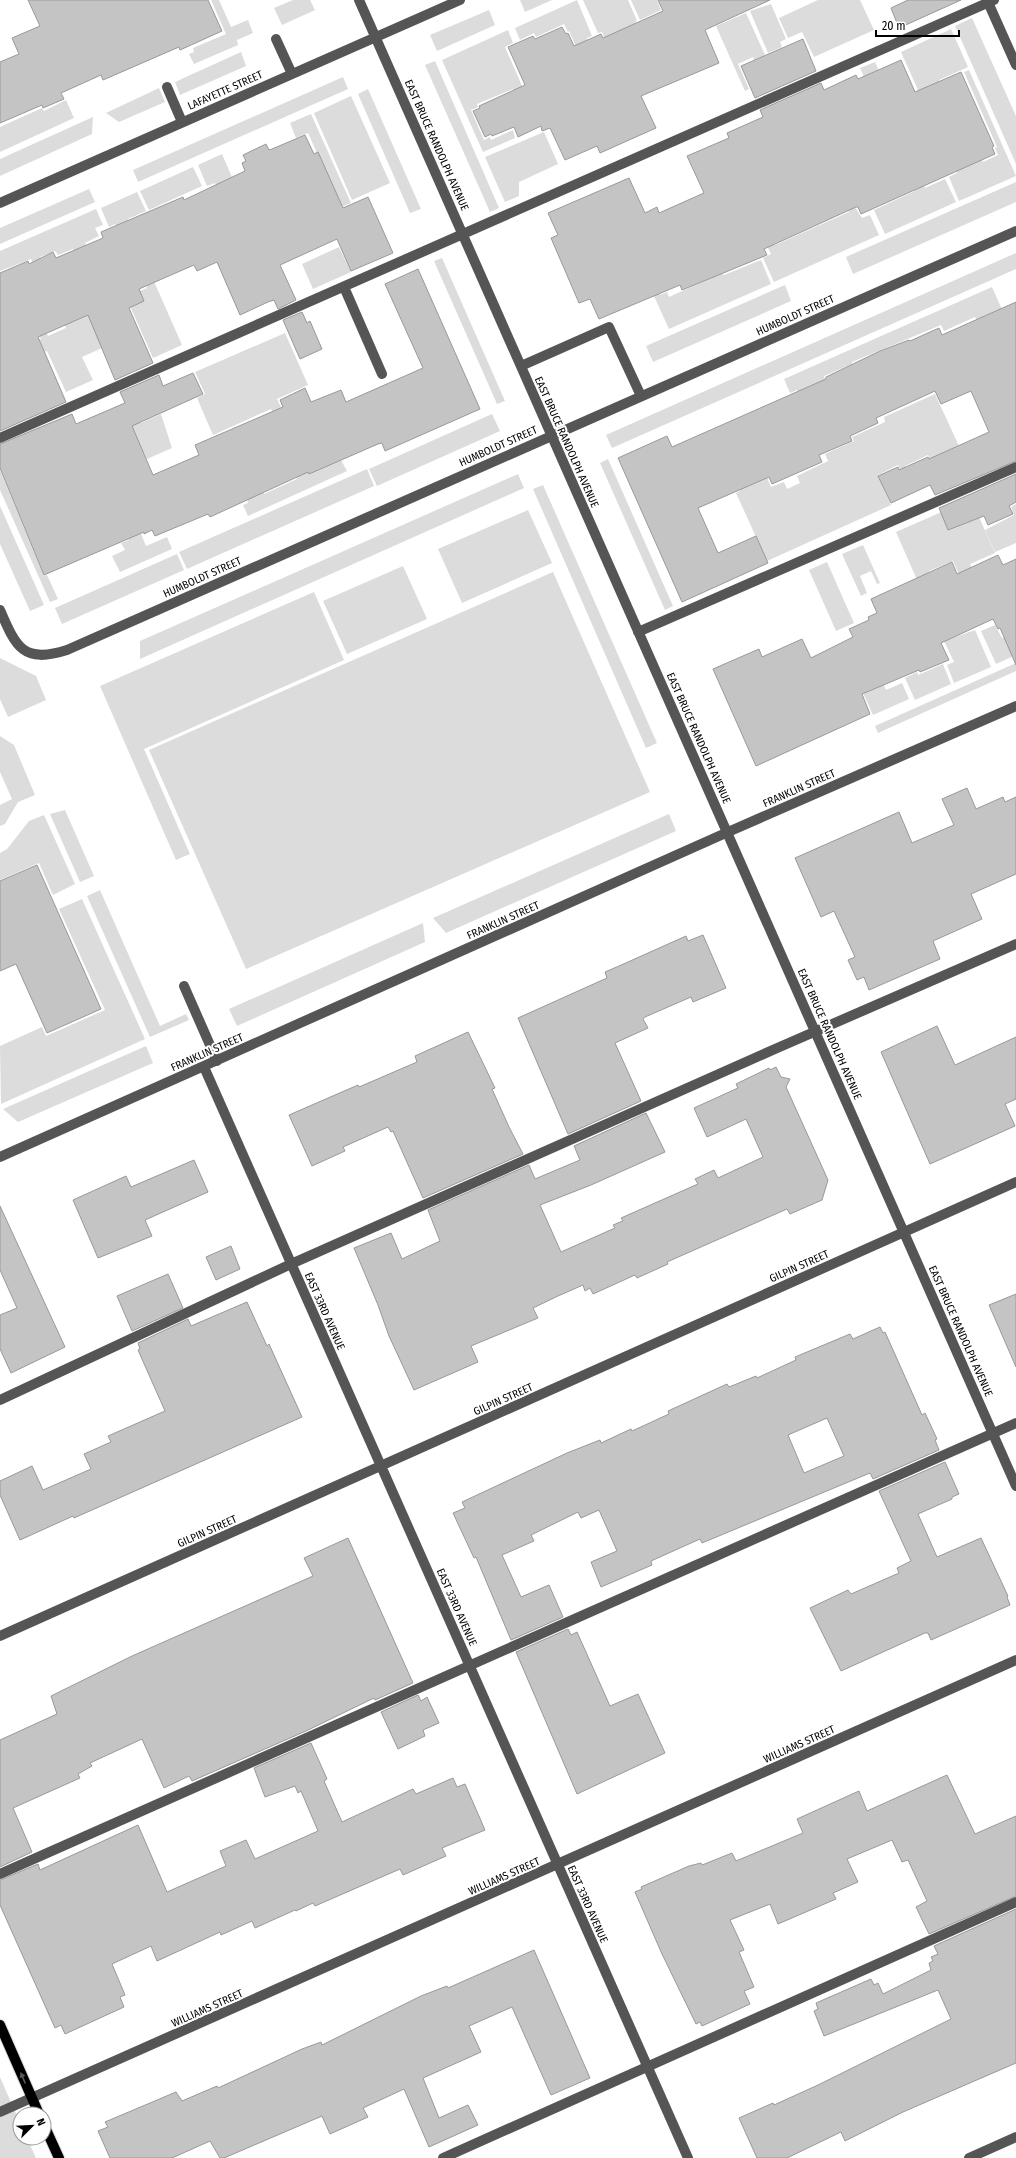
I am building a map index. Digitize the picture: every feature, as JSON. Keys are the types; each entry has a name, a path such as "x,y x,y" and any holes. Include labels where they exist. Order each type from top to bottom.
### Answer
{"main road":[{"path":"0,2025 36,2106"},
{"path":"52,2143 59,2158"}],"street":[{"name":"EAST BRUCE RANDOLPH AVENUE","path":"359,0 1016,1486"},
{"name":"LAFAYETTE STREET","path":"0,203 460,0"},
{"path":"0,438 990,1 1016,65"},
{"path":"276,39 292,74"},
{"path":"167,87 182,122"},
{"name":"HUMBOLDT STREET","path":"0,610 11,636 25,651 33,655 53,654 67,650 1016,231"},
{"path":"344,287 382,374"},
{"path":"521,366 609,327 641,396"},
{"path":"638,632 1016,467"},
{"name":"FRANKLIN STREET","path":"0,1157 728,832 1016,706"},
{"path":"0,1400 291,1264 815,1031 1016,944"},
{"path":"184,986 217,1061"},
{"name":"EAST 33RD AVENUE","path":"204,1067 688,2158"},
{"name":"GILPIN STREET","path":"0,1636 1016,1182"},
{"path":"0,1874 1016,1423"},
{"name":"WILLIAMS STREET","path":"0,2112 1016,1660"},
{"path":"443,2158 1016,1902"},
{"path":"969,2158 1016,2137"}],"shaded area":[{"path":"211,0 219,0 231,27 248,20 253,33 237,40 238,45 194,64 189,54 194,52 193,48 226,34"},
{"path":"293,0 310,0 315,10 282,25 274,8"},
{"path":"520,0 552,0 525,12"},
{"path":"577,0 592,36 587,38 596,90 569,31 568,32 564,24 536,37 534,33 520,40 515,28"},
{"path":"583,0 628,0 637,21 635,22 658,74 605,39 602,32 598,33"},
{"path":"631,0 657,0 661,10 640,20"},
{"path":"818,0 860,0 874,30 814,57 802,32 788,38 779,18"},
{"path":"771,4 786,39 780,42 782,47 768,53 750,11"},
{"path":"489,10 495,25 437,51 430,35"},
{"path":"746,13 765,55 754,60 753,57 738,64 749,89 745,91 716,26"},
{"path":"972,18 1016,116 1016,164 955,26"},
{"path":"951,29 968,67 939,80 951,107 922,99 901,52"},
{"path":"508,30 513,43 505,47 523,88 515,92 513,89 477,104 478,107 471,110 484,140 490,137 491,140 513,130 515,138 483,152 442,60"},
{"path":"241,52 246,66 180,95 175,82"},
{"path":"435,61 499,208 490,212 425,65"},
{"path":"875,62 892,99 925,188 945,179 956,202 885,234 874,210 915,191 860,68"},
{"path":"969,70 1016,176 959,201 949,177 957,173 940,135 980,155 983,162 998,155 995,148 997,147 964,72"},
{"path":"343,77 348,89 138,182 133,170"},
{"path":"159,88 165,102 119,122 106,113"},
{"path":"368,89 421,209 410,213 358,94"},
{"path":"351,96 390,183 352,200 314,113"},
{"path":"66,100 74,118 0,152 0,127 42,108 44,111"},
{"path":"311,114 351,203 308,222 335,193 308,133 296,138 290,123"},
{"path":"93,117 92,134 0,176 0,159"},
{"path":"544,132 558,164 519,182 519,196 505,202 485,157"},
{"path":"222,154 232,177 229,178 232,184 219,190 215,183 207,186 198,165"},
{"path":"193,167 202,186 149,210 140,191"},
{"path":"1016,182 1016,202 853,274 846,257"},
{"path":"89,189 95,202 0,244 0,228"},
{"path":"137,192 146,211 128,219 130,224 118,230 115,224 109,227 101,208"},
{"path":"853,204 862,218 870,215 879,235 774,282 763,258 771,254 766,244 773,241 775,245 849,212 847,207"},
{"path":"96,209 103,225 95,228 99,236 85,243 95,264 97,302 73,249 58,255 55,251 40,257 43,263 34,267 31,259 0,271 0,251"},
{"path":"130,227 182,345 153,358 126,297 147,288 122,231"},
{"path":"339,247 351,272 313,289 302,264"},
{"path":"1016,253 1016,269 612,448 606,435"},
{"path":"442,258 505,401 497,404 434,261"},
{"path":"761,260 771,284 669,329 648,283 654,280 660,295 667,292 669,297 709,279 716,270 724,275"},
{"path":"785,285 791,301 653,362 646,346"},
{"path":"992,287 1013,334 988,345 975,317 944,331 941,325 852,362 852,364 824,376 826,383 800,395 797,390 790,393 784,379"},
{"path":"105,306 113,343 82,357 93,380 66,392 47,351 44,352 38,340 41,339 37,331 44,328 48,336 66,328 63,321"},
{"path":"285,333 308,385 277,399 282,409 273,413 271,409 213,435 197,398 205,394 195,372"},
{"path":"935,394 959,446 930,459 928,455 905,466 915,491 911,493 898,465 878,475 891,505 767,561 736,493 740,491 739,488 766,475 771,487 784,482 787,489 800,483 797,476 828,461 825,454 854,441 852,437 885,422 884,417"},
{"path":"131,400 141,423 161,414 172,448 147,459 144,453 142,454 120,405"},
{"path":"281,412 309,474 341,460 347,471 248,516 243,505 248,503 235,429 264,494 297,479 289,461"},
{"path":"492,414 500,431 377,486 369,469"},
{"path":"608,459 673,606 665,610 600,463"},
{"path":"367,469 374,486 187,569 179,552"},
{"path":"0,470 44,576 47,575 58,599 50,602 0,490"},
{"path":"518,474 524,488 140,659 140,641"},
{"path":"543,485 657,743 646,748 533,489"},
{"path":"971,499 995,553 970,564 972,569 959,575 953,561 929,571 940,595 943,639 896,532"},
{"path":"1016,504 1016,543 995,552 985,530 1014,515 1011,507"},
{"path":"0,506 44,605 30,611 0,544"},
{"path":"528,510 552,563 462,603 438,549"},
{"path":"120,519 136,522 146,546 167,537 172,549 120,572 112,556 125,550 121,543 129,540"},
{"path":"863,545 880,583 877,584 871,571 860,576 867,593 861,596 842,554"},
{"path":"177,554 184,570 62,624 55,608"},
{"path":"827,562 854,623 836,631 809,570"},
{"path":"403,566 427,619 347,654 323,601"},
{"path":"553,572 650,792 246,969 149,750"},
{"path":"314,592 344,660 144,749 190,854 176,860 100,686"},
{"path":"995,625 1002,638 1016,631 1016,655 996,664 981,631"},
{"path":"975,630 991,667 954,683 947,665 954,662 944,641"},
{"path":"868,649 886,690 902,683 909,699 873,715 846,655"},
{"path":"0,658 36,676 46,700 8,717 0,699"},
{"path":"1016,663 1016,671 878,733 875,726"},
{"path":"943,664 951,684 915,700 905,678 917,672 918,675"},
{"path":"0,736 14,745 35,795 18,802 5,824 0,826 0,805 12,799 0,772"},
{"path":"65,810 94,876 80,882 50,814"},
{"path":"669,814 676,831 446,933 433,918"},
{"path":"44,815 75,884 53,895 39,863 0,880 0,853 7,849 29,821"},
{"path":"100,890 160,1026 186,1014 189,1020 150,1037 87,896"},
{"path":"82,899 145,1039 1,1104 0,1046 42,1027 46,1036 105,1010 59,909"},
{"path":"423,923 425,942 237,1026 229,1009"},
{"path":"146,1046 153,1063 18,1122 3,1109"},
{"path":"0,2077 13,2106 12,2146 31,2146 36,2158 0,2158"}],"building":[{"path":"28,0 208,0 222,31 180,50 179,47 103,80 101,75 61,93 64,99 43,108 42,105 0,123 0,62 19,54 12,38 40,26"},
{"path":"658,0 770,0 705,30 719,63 641,96 656,128 600,153 597,146 565,160 550,128 542,131 541,126 518,137 514,127 492,136 491,134 485,137 473,111 480,108 479,106 525,85 508,47 533,36 535,39 562,27 566,34 568,33 574,46 601,34 603,38 663,11"},
{"path":"908,0 961,0 899,28 891,8"},
{"path":"803,39 816,71 755,98 741,66"},
{"path":"901,60 915,92 961,72 994,146 992,147 995,154 861,214 858,207 856,207 764,249 767,255 682,290 680,285 599,319 590,299 579,303 551,238 558,235 548,213 629,178 645,213 657,207 659,213 704,193 687,156 729,138 727,133 763,117 760,110 821,83 824,90 856,75 858,79"},
{"path":"305,135 314,154 318,152 343,208 368,197 393,253 351,271 337,239 280,265 296,300 278,309 274,300 240,315 217,262 197,271 194,265 139,289 144,301 129,308 153,363 115,380 88,315 38,337 66,402 0,431 0,273 28,261 29,264 53,252 56,258 103,238 101,232 183,197 184,200 245,171 242,163 246,161 243,155 266,144 269,150"},
{"path":"418,269 480,409 385,451 382,443 378,444 309,474 308,472 210,517 208,514 155,536 152,530 144,534 144,532 44,575 0,468 0,444 72,414 76,424 125,403 120,392 159,375 163,386 193,373 203,394 132,426 153,475 199,455 195,445 283,407 280,400 305,388 311,402 341,390 346,402 423,368 385,284"},
{"path":"1016,302 1016,461 935,495 930,485 891,503 878,476 898,467 899,470 928,457 929,459 989,432 971,391 941,404 935,391 876,418 878,423 850,436 852,441 819,455 822,462 772,484 769,477 698,508 718,553 756,536 768,563 682,602 618,458 667,436 672,447 826,379 826,377 880,351 909,340 910,341 939,328 942,335"},
{"path":"302,312 307,323 310,321 322,349 300,359 283,320"},
{"path":"1016,474 1016,502 1009,506 1013,514 988,525 984,516 948,530 939,508"},
{"path":"998,555 1003,565 1016,559 1016,665 1000,628 998,629 993,619 941,643 949,660 920,672 919,670 862,694 870,714 756,766 713,669 759,649 762,657 802,639 811,658 853,637 849,629 869,620 868,617 877,613 871,599 952,562 957,574"},
{"path":"967,788 976,809 1003,797 1005,802 1016,797 1016,874 971,894 982,919 933,941 940,959 869,990 864,977 857,980 848,960 855,957 834,911 821,917 795,858 899,812 912,843 954,825 942,799"},
{"path":"37,865 101,1009 47,1033 16,964 0,971 0,881"},
{"path":"703,935 726,988 693,1002 691,997 645,1017 643,1019 648,1028 615,1043 641,1101 568,1134 518,1018 607,978 605,972 686,936 688,941"},
{"path":"937,1026 955,1065 1016,1037 1016,1099 1005,1104 1015,1126 930,1164 881,1052"},
{"path":"468,1032 495,1088 492,1089 509,1127 523,1154 423,1198 393,1131 391,1132 388,1127 343,1147 345,1151 312,1166 289,1115 358,1085 359,1087 417,1062 415,1056"},
{"path":"776,1067 781,1077 790,1079 786,1087 828,1180 822,1200 790,1214 787,1209 667,1262 668,1264 637,1278 635,1275 593,1294 590,1288 585,1291 583,1285 558,1296 533,1308 538,1318 471,1346 478,1362 414,1390 389,1336 378,1305 354,1248 391,1233 402,1259 440,1241 428,1210 529,1165 535,1179 580,1160 574,1146 646,1113 665,1152 591,1185 540,1205 561,1252 615,1228 613,1225 623,1221 621,1218 698,1184 695,1179 714,1170 718,1178 763,1157 746,1119 707,1137 694,1108 738,1088 736,1084 769,1068 770,1070"},
{"path":"194,1160 208,1192 145,1220 152,1236 98,1258 73,1200 126,1176 131,1187"},
{"path":"0,1206 65,1347 11,1373 0,1349 0,1315 17,1308 0,1270"},
{"path":"231,1246 240,1269 216,1280 206,1257"},
{"path":"168,1274 183,1308 132,1331 117,1296"},
{"path":"1016,1294 1016,1367 989,1305"},
{"path":"247,1302 267,1346 269,1344 302,1417 74,1518 73,1516 20,1540 0,1495 0,1481 32,1466 43,1490 91,1469 84,1454 111,1442 108,1436 165,1411 138,1350 140,1349 138,1343 188,1319 191,1326"},
{"path":"880,1327 883,1333 885,1332 922,1415 925,1413 937,1439 935,1440 939,1450 873,1479 870,1473 702,1543 700,1539 651,1561 652,1565 601,1587 591,1562 617,1551 599,1510 581,1518 578,1512 531,1535 534,1541 502,1555 521,1597 549,1585 563,1617 511,1640 476,1557 474,1558 453,1513 465,1508 462,1502 567,1453 600,1440 601,1443 631,1429 632,1431 669,1414 668,1411 727,1384 729,1387 756,1376 757,1378 796,1360 795,1357 850,1334 853,1339","holes":["827,1418 844,1456 804,1473 788,1435"]},
{"path":"945,1462 959,1494 952,1497 952,1499 918,1514 937,1557 981,1538 1008,1596 1010,1605 931,1640 928,1633 925,1633 841,1671 810,1608 848,1590 851,1594 899,1573 897,1568 911,1561 879,1491"},
{"path":"348,1538 413,1683 375,1700 374,1698 306,1731 192,1781 189,1776 164,1788 142,1739 90,1763 92,1766 78,1774 80,1778 13,1808 32,1852 0,1867 0,1740 57,1714 51,1696 132,1656 313,1576 304,1558"},
{"path":"568,1629 571,1635 577,1632 610,1706 638,1694 665,1753 577,1794 516,1652"},
{"path":"418,1695 421,1701 427,1697 439,1723 423,1730 425,1736 398,1749 381,1712"},
{"path":"311,1743 327,1779 324,1781 342,1822 413,1789 416,1794 453,1778 457,1787 465,1784 485,1830 442,1848 446,1856 403,1875 400,1869 315,1906 313,1903 255,1928 252,1921 221,1935 220,1932 157,1961 151,1946 112,1964 125,1995 120,1997 124,2007 65,2034 61,2025 55,2028 0,1905 0,1880 38,1864 40,1870 138,1825 167,1892 226,1866 220,1851 246,1840 255,1859 318,1831 301,1791 298,1793 295,1786 265,1797 254,1768"},
{"path":"947,1775 975,1834 1016,1816 1016,1896 929,1934 916,1907 927,1901 908,1860 902,1862 892,1840 847,1859 858,1882 833,1893 836,1899 778,1924 770,1904 730,1920 744,1950 739,1952 754,1987 744,1991 750,2004 702,2026 700,2022 696,2024 662,1954 635,1892 642,1889 641,1887 689,1866 701,1863 702,1865 732,1853 736,1861 803,1833 797,1819 859,1791 867,1811"},
{"path":"1016,1909 1016,2063 903,2112 845,2141 841,2132 787,2158 757,2158 739,2118 773,2103 774,2105 818,2085 951,2019 938,1990 824,2036 814,2011 818,2009 816,2003 871,1979 874,1985 878,1983 883,1994 931,1970 929,1963 933,1961 931,1957 938,1954 934,1946"},
{"path":"534,1950 590,2078 551,2095 512,2007 469,2026 481,2052 423,2078 439,2118 468,2105 478,2125 429,2147 404,2089 363,2108 368,2117 330,2134 322,2116 224,2158 220,2158 210,2141 172,2158 110,2158 98,2131 108,2127 105,2122 176,2092 182,2101 217,2086 218,2088 302,2049 321,2042 322,2045 421,1996 447,1986 448,1988"}]}
